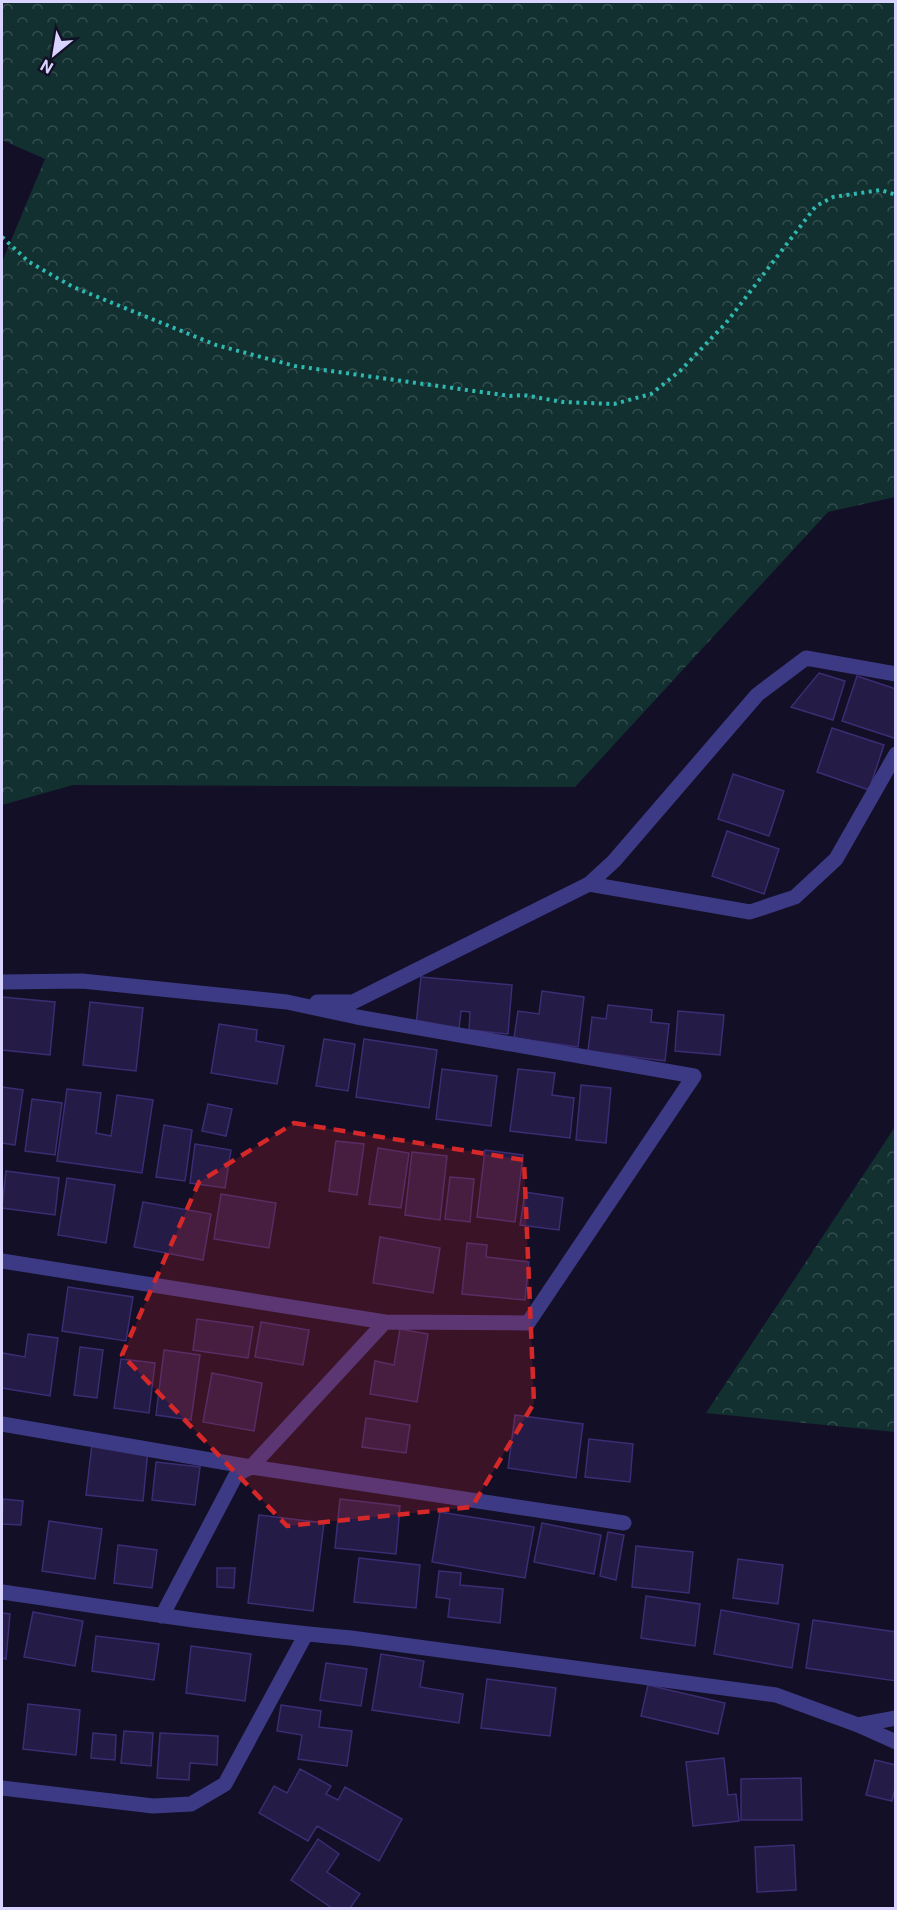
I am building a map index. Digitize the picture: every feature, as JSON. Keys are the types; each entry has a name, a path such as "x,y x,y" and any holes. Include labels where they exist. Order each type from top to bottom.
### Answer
{"street":[{"path":"2,982 82,981 287,1002 353,1002 589,884 614,861 757,695 806,658 896,674"},
{"path":"589,884 750,912 795,897 836,859 896,754"},
{"path":"2,1261 385,1322 528,1323 694,1076 368,1019 287,1002"},
{"path":"162,1616 236,1475 251,1467 385,1322"},
{"path":"2,1424 251,1467 624,1522"},
{"path":"2,1592 162,1616 351,1638 776,1695 858,1725 896,1742"},
{"path":"2,1788 153,1806 191,1804 225,1784 306,1634"},
{"path":"858,1725 896,1718"}],"path":[{"path":"2,237 29,262 73,287 216,345 295,366 510,396 523,395 563,402 614,404 651,394 680,370 726,323 816,206 833,196 881,190 896,195"}],"highlighted area":[{"path":"294,1123 524,1160 534,1403 472,1507 287,1526 122,1355 199,1182"}],"green space":[{"path":"2,2 895,2 895,497 828,512 575,787 73,785 2,805 2,262 45,159 2,140"},
{"path":"895,1127 895,1432 706,1413"}],"building":[{"path":"819,673 845,681 833,720 791,707"},
{"path":"857,676 896,689 896,734 894,738 842,721"},
{"path":"832,728 884,745 869,790 817,772"},
{"path":"733,774 784,791 769,836 718,819"},
{"path":"727,831 779,849 764,894 712,876"},
{"path":"421,977 512,985 508,1034 469,1030 470,1012 461,1011 459,1029 416,1025"},
{"path":"542,991 584,997 578,1047 514,1038 518,1011 539,1014"},
{"path":"2,997 55,1002 50,1055 2,1050"},
{"path":"90,1002 143,1008 136,1071 83,1065"},
{"path":"608,1005 652,1010 651,1022 669,1024 665,1061 588,1051 592,1017 606,1019"},
{"path":"678,1011 724,1015 720,1055 675,1051"},
{"path":"219,1024 257,1030 256,1041 284,1046 277,1084 211,1073"},
{"path":"324,1039 355,1044 348,1091 316,1086"},
{"path":"364,1039 437,1050 429,1108 356,1097"},
{"path":"442,1069 497,1076 491,1126 436,1119"},
{"path":"518,1069 555,1073 552,1095 574,1098 570,1138 510,1131"},
{"path":"581,1085 611,1088 606,1143 576,1140"},
{"path":"2,1087 23,1090 15,1145 2,1143"},
{"path":"67,1089 101,1093 96,1133 111,1136 117,1095 153,1100 142,1173 57,1161"},
{"path":"32,1099 62,1103 55,1155 25,1151"},
{"path":"208,1104 232,1109 226,1136 202,1131"},
{"path":"164,1125 192,1130 185,1181 156,1177"},
{"path":"336,1141 364,1144 357,1195 329,1191"},
{"path":"195,1144 231,1150 225,1188 190,1183"},
{"path":"378,1148 409,1153 401,1208 369,1204"},
{"path":"485,1150 523,1155 515,1222 477,1217"},
{"path":"412,1152 447,1156 440,1220 405,1215"},
{"path":"6,1171 59,1178 55,1215 2,1208"},
{"path":"450,1177 474,1179 470,1222 445,1219"},
{"path":"67,1178 115,1185 106,1243 58,1235"},
{"path":"525,1192 563,1198 559,1230 520,1225"},
{"path":"221,1194 276,1203 269,1248 214,1239"},
{"path":"143,1202 211,1214 203,1260 134,1247"},
{"path":"380,1237 440,1248 433,1293 373,1283"},
{"path":"467,1243 487,1245 486,1257 529,1262 525,1300 462,1294"},
{"path":"68,1287 133,1297 126,1341 62,1331"},
{"path":"197,1319 253,1327 248,1358 193,1350"},
{"path":"261,1322 309,1330 303,1365 255,1357"},
{"path":"400,1329 428,1334 417,1402 370,1394 375,1361 394,1365"},
{"path":"28,1334 58,1338 50,1396 2,1388 2,1353 25,1357"},
{"path":"80,1347 103,1350 97,1398 74,1395"},
{"path":"164,1350 200,1355 191,1420 156,1415"},
{"path":"121,1359 155,1363 149,1413 114,1408"},
{"path":"212,1373 262,1383 254,1431 203,1422"},
{"path":"515,1415 583,1424 576,1478 508,1468"},
{"path":"366,1418 410,1425 406,1453 362,1447"},
{"path":"589,1439 633,1444 630,1482 585,1477"},
{"path":"92,1444 148,1450 143,1501 86,1495"},
{"path":"156,1462 200,1467 195,1505 152,1500"},
{"path":"3,1499 23,1501 21,1525 2,1524"},
{"path":"340,1499 400,1506 396,1554 335,1548"},
{"path":"440,1512 534,1527 525,1578 432,1562"},
{"path":"259,1515 324,1523 313,1611 248,1603"},
{"path":"49,1521 102,1529 95,1579 42,1571"},
{"path":"542,1523 601,1535 594,1574 534,1562"},
{"path":"608,1532 624,1535 616,1580 600,1576"},
{"path":"118,1545 157,1550 152,1588 114,1583"},
{"path":"636,1546 693,1552 689,1593 632,1587"},
{"path":"359,1558 420,1565 416,1608 354,1602"},
{"path":"738,1559 783,1565 778,1604 733,1598"},
{"path":"217,1568 235,1568 234,1588 217,1587"},
{"path":"439,1571 461,1573 460,1585 503,1589 500,1623 448,1617 450,1599 436,1597"},
{"path":"646,1596 700,1604 695,1646 641,1638"},
{"path":"721,1610 799,1624 792,1668 714,1654"},
{"path":"33,1612 83,1621 75,1666 24,1657"},
{"path":"2,1613 10,1614 6,1659 2,1658"},
{"path":"813,1620 896,1632 896,1681 806,1668"},
{"path":"96,1636 159,1644 154,1680 92,1671"},
{"path":"191,1646 251,1654 245,1701 186,1693"},
{"path":"381,1654 424,1661 420,1687 463,1694 459,1723 372,1710"},
{"path":"326,1663 367,1669 361,1706 320,1700"},
{"path":"487,1679 556,1688 550,1736 481,1728"},
{"path":"648,1685 725,1703 718,1734 641,1716"},
{"path":"28,1704 80,1710 76,1755 23,1749"},
{"path":"281,1705 321,1711 319,1727 352,1731 347,1766 298,1759 302,1735 277,1731"},
{"path":"124,1731 153,1733 151,1766 121,1763"},
{"path":"93,1733 116,1735 115,1760 91,1758"},
{"path":"160,1733 218,1736 217,1765 190,1763 189,1780 157,1778"},
{"path":"724,1758 728,1795 736,1794 739,1821 693,1826 686,1762"},
{"path":"875,1760 896,1765 896,1784 892,1801 866,1795"},
{"path":"300,1769 331,1786 326,1794 338,1800 345,1787 402,1819 379,1861 317,1826 308,1841 259,1813 274,1786 287,1793"},
{"path":"801,1778 802,1820 741,1820 741,1779"},
{"path":"318,1839 339,1854 327,1872 360,1894 350,1908 332,1908 291,1880"},
{"path":"794,1845 796,1890 757,1892 755,1847"}]}
